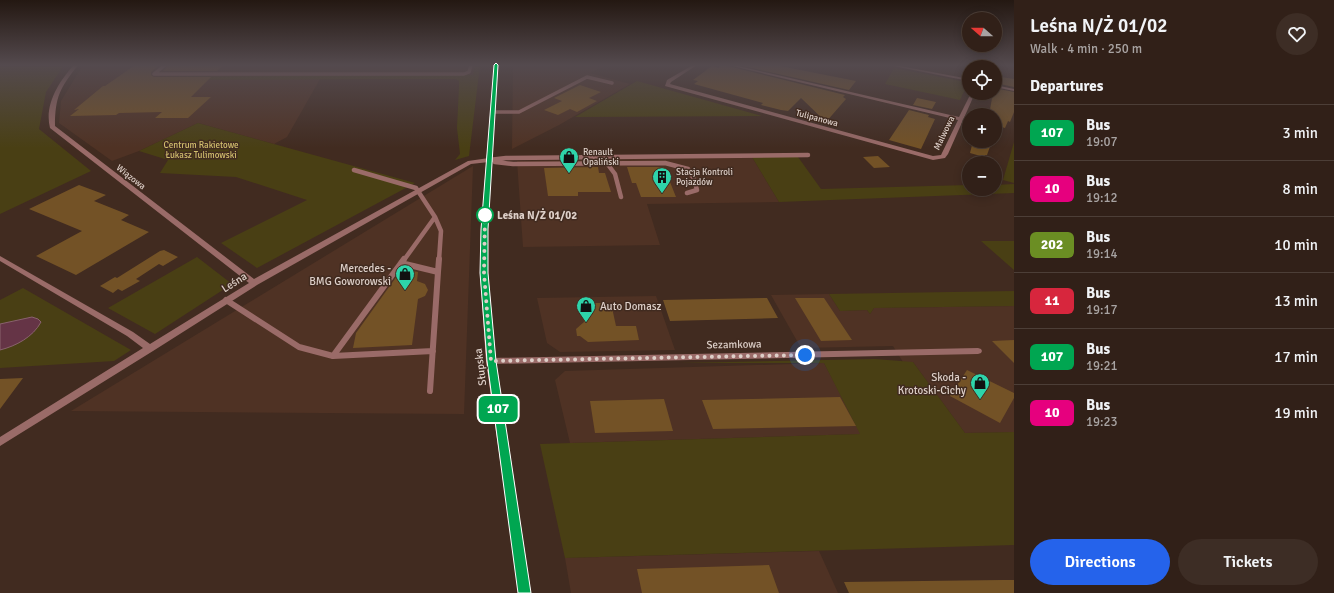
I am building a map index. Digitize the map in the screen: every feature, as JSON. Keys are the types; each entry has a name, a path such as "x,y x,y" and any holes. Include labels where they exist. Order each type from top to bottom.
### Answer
{"main road":[{"name":"Słupska","path":"494,93 484,229 484,273 491,361 525,593"}],"street":[{"name":"Wiązowa","path":"56,93 52,112 52,127 254,283"},
{"name":"Tulipanowa","path":"695,93 926,157 940,158"},
{"path":"851,93 961,118"},
{"name":"Malwowa","path":"940,158 945,154 970,100"},
{"name":"Leśna","path":"0,442 254,283 470,162 489,160"},
{"path":"0,258 130,334 150,348"},
{"name":"Sezamkowa","path":"491,361 978,351"}],"lane":[{"path":"492,112 519,112 557,93"},
{"path":"489,160 514,158 808,155"},
{"path":"489,160 514,164 606,162 665,163 688,169 697,190 687,193"},
{"path":"606,162 615,174 621,197"},
{"path":"354,170 416,188 435,217 441,232 430,391"},
{"path":"333,356 435,217"},
{"path":"401,263 438,272"},
{"path":"226,300 299,347 333,356 433,351"}],"shaded area":[{"path":"66,93 312,93 287,137 274,144 198,123 139,151 112,161 59,123 61,101"},
{"path":"513,93 615,93 559,125 512,149"},
{"path":"752,157 779,202 647,204 660,245 523,247 517,161"},
{"path":"473,166 464,414 71,411"},
{"path":"829,294 840,311 867,310 870,314 874,308 1014,306 1014,432 965,433 913,362 903,362 893,346 801,348 771,295"},
{"path":"656,296 675,350 560,352 547,343 537,298"},
{"path":"32,317 41,322 38,327 24,340 0,350 0,324"},
{"path":"824,363 861,434 570,443 555,380 565,371"},
{"path":"819,551 838,593 571,593 565,558"}],"green space":[{"path":"0,93 46,93 39,129 91,171 0,214"},
{"path":"459,93 477,93 469,156 455,160 460,154 457,128"},
{"path":"617,93 679,93 762,116 575,117"},
{"path":"926,93 962,93 960,100"},
{"name":"Centrum Rakietowe Łukasz Tulimowski","path":"198,123 415,183 257,268 221,243 307,200 236,177 160,173 168,160 139,151"},
{"path":"1014,142 1014,183 1003,180"},
{"path":"752,157 798,157 821,189 962,185 962,195 779,202"},
{"path":"1014,184 1014,193 1002,193 1002,185"},
{"path":"981,241 1014,241 1014,270"},
{"path":"197,257 232,284 155,334 108,308"},
{"path":"23,288 131,350 114,361 0,368 0,300"},
{"path":"1014,291 1014,306 874,308 870,314 867,310 840,311 829,294"},
{"path":"875,359 913,362 965,433 1014,432 1014,545 565,558 540,444 860,434 824,363 679,363"}],"building":[{"path":"95,93 195,93 191,97 211,97 188,118 155,118 162,112 70,116 79,109 74,110"},
{"path":"565,93 600,93 589,98 597,101 577,112 570,109 558,115 544,110 562,101 554,98"},
{"path":"725,93 836,93 845,95 843,97 846,99 826,122 801,98 788,111 761,105 763,103"},
{"path":"1002,93 1014,93 1014,112 1010,122 1008,121 1005,128 1002,127 1002,108 990,108 992,100 1002,100"},
{"path":"917,98 936,102 932,109 913,105"},
{"path":"909,110 929,115 928,117 935,119 921,149 889,140"},
{"path":"971,148 990,148 987,155 984,156 970,153"},
{"path":"878,156 890,167 874,168 863,157"},
{"path":"598,167 599,173 605,173 611,192 578,192 578,196 548,196 544,168"},
{"path":"627,167 664,167 676,197 641,197 636,183 632,183"},
{"path":"79,185 106,195 94,201 129,215 121,220 149,232 76,275 36,256 82,231 29,209"},
{"path":"164,250 178,257 163,266 159,264 136,279 140,281 122,291 118,289 113,293 100,286 115,277 117,278"},
{"path":"402,269 418,272 417,281 425,284 428,290 425,296 418,299 412,345 353,348 356,333"},
{"path":"767,298 778,318 670,321 663,300"},
{"path":"795,298 824,298 852,340 821,341"},
{"path":"581,303 611,303 616,326 636,326 639,340 588,342 580,336 577,336 576,329 584,322"},
{"path":"1014,340 1014,363 992,341"},
{"path":"967,370 1014,393 1014,398 1000,423 950,396"},
{"path":"23,378 0,409 0,379"},
{"path":"840,397 856,426 713,429 702,400"},
{"path":"664,399 673,431 595,433 590,401"},
{"path":"769,565 779,593 642,593 637,569"},
{"path":"1014,580 1014,593 849,593 844,582"}],"bus line":[{"name":"107","path":"494,93 484,229 484,273 491,361 525,593"}],"place":[{"name":"Renault Opaliński","path":"569,174"},
{"name":"Stacja Kontroli Pojazdów","path":"662,194"},
{"name":"Leśna N/Ż 01/02","path":"485,215"},
{"name":"Mercedes - BMG Goworowski","path":"405,291"},
{"name":"Auto Domasz","path":"586,323"},
{"name":"Skoda - Krotoski-Cichy","path":"980,400"}],"route":[{"path":"485,215 484,273 491,361 805,355"}]}
